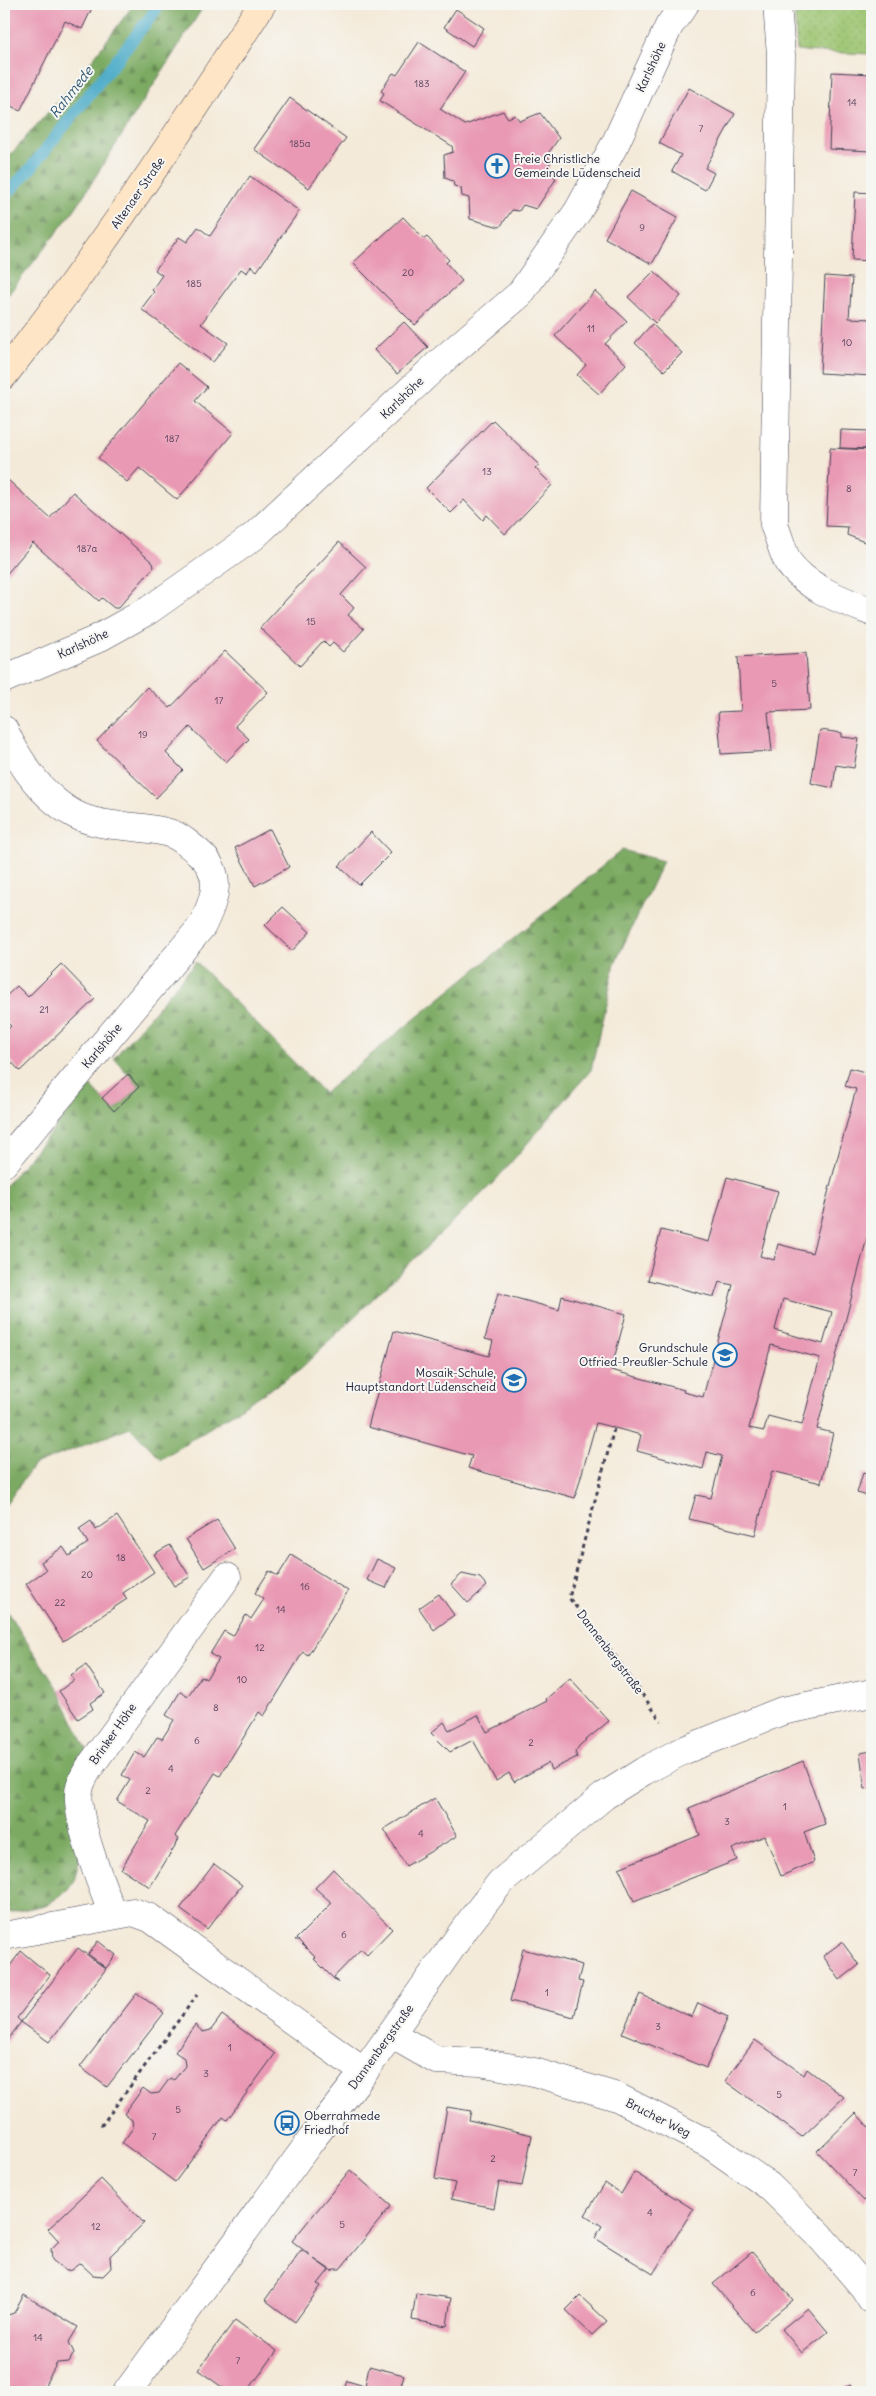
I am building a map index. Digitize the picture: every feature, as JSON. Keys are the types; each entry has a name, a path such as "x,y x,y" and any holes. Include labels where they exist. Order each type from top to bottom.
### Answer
{"main road":[{"name":"Altenaer Straße","path":"4,375 55,309 188,121 262,4"}],"street":[{"name":"Karlshöhe","path":"4,679 103,636 149,610 253,537 438,364 520,294 578,212 616,142 669,26 685,4"},
{"path":"777,4 781,55 774,525 787,560 798,573 846,602 872,612"},
{"name":"Karlshöhe","path":"4,730 16,756 32,776 45,791 67,808 92,820 172,834 207,859 216,882 216,893 209,911 193,939 4,1163"},
{"name":"Brinker Höhe","path":"112,1914 93,1865 80,1807 80,1787 91,1765 227,1576"},
{"name":"Dannenbergstraße","path":"127,2392 312,2139 392,2034 466,1927 500,1883 604,1796 644,1770 682,1751 782,1711 872,1693"},
{"path":"4,1936 112,1914 133,1912 150,1918 364,2072"},
{"name":"Brucher Weg","path":"392,2034 436,2060 480,2062 534,2072 608,2094 649,2112 709,2144 769,2186 818,2234 872,2300"}],"path":[{"name":"Dannenbergstraße","path":"614,1429 569,1598 616,1657 682,1751"},
{"path":"101,2126 217,1968"}],"green space":[{"path":"134,4 205,4 75,209 4,300 4,162 80,76"},
{"path":"794,4 872,4 872,54 797,51"},
{"path":"622,850 663,861 615,963 591,1070 494,1182 297,1372 161,1459 130,1427 34,1465 4,1507 4,1187 91,1086 114,1111 139,1087 114,1058 196,962 324,1093"},
{"path":"4,1607 59,1691 87,1750 79,1860 74,1880 68,1889 49,1904 4,1914"}],"building":[{"path":"4,4 94,4 82,29 65,21 20,111 4,102"},
{"path":"456,9 484,28 472,46 444,27"},
{"name":"Freie Christliche Gemeinde Lüdenscheid","path":"419,42 465,72 440,109 465,125 503,111 508,118 515,115 520,121 540,113 559,138 547,155 551,161 548,168 556,179 536,209 523,205 519,211 512,210 500,227 470,219 469,198 462,196 461,188 454,186 453,181 445,178 444,155 453,152 452,146 380,101 384,93 381,91 393,73 397,75"},
{"path":"832,72 872,74 871,151 829,149"},
{"path":"689,88 735,114 705,168 714,173 705,190 672,171 681,155 659,143"},
{"path":"290,98 346,138 309,188 254,149"},
{"path":"250,176 299,211 257,271 251,266 247,273 241,269 201,324 228,343 213,362 141,309 154,292 152,290 162,275 155,270 179,237 187,242 198,227 210,236"},
{"path":"631,191 678,217 652,264 605,238"},
{"path":"855,192 872,193 872,261 852,260"},
{"path":"403,217 424,239 427,237 449,260 446,263 462,281 415,325 353,263"},
{"path":"654,271 681,296 655,323 628,297"},
{"path":"825,276 852,278 849,318 872,319 872,376 820,373"},
{"path":"595,291 627,321 605,344 626,364 599,394 577,375 586,365 555,336"},
{"path":"404,322 428,347 397,374 374,350"},
{"path":"652,324 682,353 664,371 635,343"},
{"path":"178,363 207,387 195,401 233,433 177,500 139,468 127,482 98,458"},
{"path":"493,420 539,465 535,468 552,485 505,534 487,515 483,520 464,500 451,513 426,488"},
{"path":"841,430 872,431 872,449 840,448"},
{"path":"830,448 872,450 872,545 847,535 848,527 826,526"},
{"path":"8,480 50,518 73,492 153,563 154,567 118,608 114,608 102,598 99,601 33,543 4,577 4,485"},
{"path":"339,542 366,567 341,595 354,608 348,615 364,629 343,652 333,643 329,647 323,641 300,666 260,628"},
{"path":"225,651 268,692 235,726 249,739 226,762 190,727 166,753 183,770 156,798 97,741 147,687 170,708"},
{"path":"806,653 810,710 768,712 772,751 721,754 718,712 741,711 738,657"},
{"path":"820,730 842,733 842,737 859,739 854,768 836,765 833,788 811,783"},
{"path":"270,829 289,867 255,886 235,848"},
{"path":"371,832 391,853 359,885 339,866"},
{"path":"283,907 310,932 292,951 265,925"},
{"path":"61,964 95,999 20,1071 4,1054 4,1033 11,1026 4,1019 4,998 17,986 28,997"},
{"path":"850,1068 872,1074 872,1219 817,1429 833,1433 821,1483 772,1471 755,1535 689,1519 696,1495 711,1498 722,1456 707,1452 703,1469 637,1451 641,1435 596,1423 575,1498 468,1468 472,1456 368,1427 394,1331 489,1356 493,1341 485,1339 498,1293 559,1310 562,1296 626,1314 611,1370 703,1397 733,1285 719,1282 714,1297 648,1280 661,1230 709,1242 727,1177 778,1191 760,1256 774,1260 778,1244 812,1253 856,1089 845,1086","holes":["783,1299 832,1312 823,1344 775,1330","771,1345 820,1358 802,1425 768,1416 764,1431 749,1428"]},
{"path":"128,1074 139,1087 114,1111 102,1098"},
{"path":"863,1473 872,1476 872,1497 857,1493"},
{"path":"117,1516 154,1572 123,1593 127,1599 63,1641 26,1584 46,1570 41,1562 63,1547 69,1556 88,1543 79,1529 91,1521 96,1530"},
{"path":"217,1520 235,1549 204,1568 186,1539"},
{"path":"170,1545 190,1577 174,1586 154,1554"},
{"path":"291,1555 348,1591 308,1655 303,1652 264,1716 259,1712 220,1776 215,1773 175,1836 179,1839 150,1887 121,1869 150,1821 117,1801 130,1780 122,1775 135,1752 144,1757 157,1737 162,1739 174,1720 166,1715 180,1692 188,1696 201,1676 206,1679 219,1659 210,1654 224,1631 233,1636 246,1615 251,1619 264,1599 255,1593 269,1571 278,1576"},
{"path":"377,1559 396,1568 386,1588 367,1580"},
{"path":"462,1574 480,1578 487,1586 468,1603 451,1584"},
{"path":"439,1594 454,1615 434,1630 419,1608"},
{"path":"86,1665 105,1693 90,1703 93,1709 78,1719 59,1691 74,1680 71,1675"},
{"path":"570,1678 609,1721 580,1745 575,1752 577,1757 551,1770 548,1763 514,1782 509,1773 496,1781 473,1740 450,1752 431,1733 444,1722 449,1730 478,1715 487,1732 547,1701 546,1699"},
{"path":"872,1751 872,1788 865,1789 860,1753"},
{"path":"803,1761 825,1824 804,1832 814,1862 781,1876 765,1836 732,1849 737,1860 634,1901 619,1868 700,1835 689,1808"},
{"path":"435,1798 457,1836 406,1866 384,1829"},
{"path":"214,1864 242,1885 207,1929 180,1909"},
{"path":"333,1869 392,1929 367,1955 361,1949 334,1977 338,1983 298,1940 295,1940 332,1903 315,1888"},
{"path":"98,1941 116,1955 106,1968 88,1954"},
{"path":"842,1942 859,1965 840,1980 823,1956"},
{"path":"78,1948 106,1969 49,2042 21,2022"},
{"path":"523,1949 582,1965 578,1981 583,1982 574,2017 510,2001"},
{"path":"21,1951 50,1975 17,2018 21,2022 4,2045 4,1974"},
{"path":"137,1993 164,2013 107,2087 80,2067"},
{"path":"640,1994 692,2017 698,2003 728,2017 706,2068 622,2033"},
{"path":"222,2015 275,2054 227,2120 223,2117 175,2182 122,2143 133,2128 132,2120 124,2114 143,2088 151,2094 159,2093 170,2078 174,2080 185,2066 184,2058 175,2052 195,2025 203,2032 211,2030"},
{"path":"755,2040 804,2075 807,2069 844,2097 802,2137 725,2081"},
{"path":"447,2107 471,2111 469,2120 532,2135 522,2186 499,2182 494,2208 451,2199 455,2183 435,2179"},
{"path":"856,2113 872,2131 872,2193 864,2201 817,2151"},
{"path":"350,2170 391,2206 340,2269 332,2271 314,2259 329,2270 318,2284 321,2286 295,2322 265,2300 301,2250 310,2255 292,2241"},
{"path":"634,2172 693,2209 653,2274 595,2238 602,2226 585,2215 605,2183 621,2194"},
{"path":"101,2179 144,2223 110,2256 111,2268 103,2276 93,2275 80,2263 71,2270 66,2271 52,2260 51,2249 59,2241 48,2229"},
{"path":"752,2252 793,2300 754,2332 713,2284"},
{"path":"416,2293 451,2298 447,2326 412,2320"},
{"path":"24,2295 78,2327 69,2342 74,2353 69,2362 57,2363 41,2392 14,2392 4,2386 4,2323 8,2315 14,2313"},
{"path":"580,2296 607,2321 592,2335 566,2310"},
{"path":"808,2308 828,2332 802,2353 782,2329"},
{"path":"235,2320 277,2351 247,2392 229,2392 198,2370"},
{"path":"369,2366 404,2375 399,2392 343,2392 347,2381 365,2386"},
{"path":"851,2385 854,2392 832,2392"}],"waterway":[{"name":"Rahmede","path":"4,197 31,168 159,4"}],"place":[{"name":"Freie Christliche Gemeinde Lüdenscheid","path":"497,166"},
{"name":"Grundschule Otfried-Preußler-Schule","path":"725,1355"},
{"name":"Mosaik-Schule, Hauptstandort Lüdenscheid","path":"514,1380"},
{"name":"Oberrahmede Friedhof","path":"287,2123"}]}
